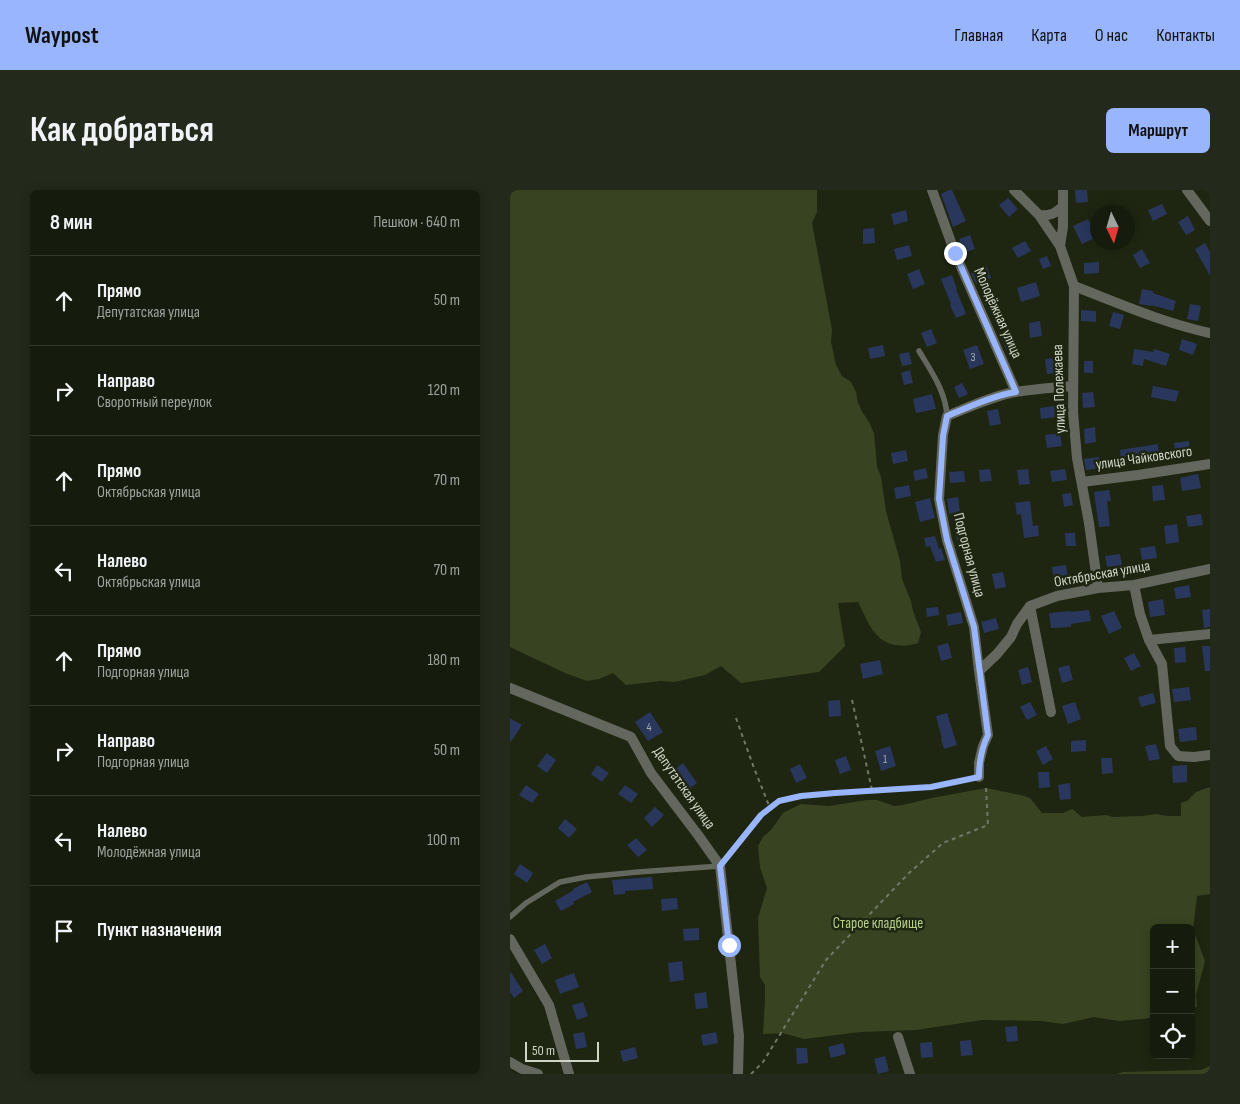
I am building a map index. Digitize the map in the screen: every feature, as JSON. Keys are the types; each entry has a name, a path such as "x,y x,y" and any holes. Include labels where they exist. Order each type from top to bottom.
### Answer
{"street":[{"name":"Молодёжная улица","path":"932,190 955,253 1016,392"},
{"path":"1014,190 1039,215 1060,246"},
{"name":"улица Полежаева","path":"1063,190 1063,227 1060,246 1074,286 1072,386 1077,458 1098,588"},
{"path":"1187,190 1210,221"},
{"path":"1039,215 1049,216 1063,206"},
{"path":"1074,286 1190,329 1210,333"},
{"path":"947,416 1016,392 1072,386"},
{"name":"Подгорная улица","path":"947,416 943,436 939,499 947,540 974,627 979,670"},
{"name":"улица Чайковского","path":"1082,482 1210,464"},
{"name":"Октябрьская улица","path":"1030,606 1057,596 1098,588 1134,585 1210,569"},
{"path":"1134,585 1140,614 1149,640 1162,664 1170,746 1178,756 1210,755"},
{"path":"979,777 979,763 988,735 979,670 1001,649 1030,606"},
{"path":"1030,606 1051,712"},
{"path":"1149,640 1210,634"},
{"name":"Депутатская улица","path":"510,688 632,737 651,773 720,866 739,1036 738,1074"},
{"path":"510,939 549,1005 569,1074"},
{"path":"898,1037 910,1074"},
{"path":"510,1062 520,1071 538,1074"}],"lane":[{"name":"Подгорная улица","path":"919,351 940,386 947,416"},
{"path":"510,917 526,903 560,882 586,877 720,866"}],"path":[{"path":"852,700 872,790"},
{"path":"736,718 770,808"},
{"path":"720,866 761,815 779,801 801,796 931,787 979,777"},
{"path":"752,1074 762,1062 826,960 909,873 943,842 988,824 986,788"}],"green space":[{"path":"510,190 817,190 817,212 812,223 832,330 831,342 836,365 842,376 851,382 856,392 858,403 874,433 877,467 881,477 886,511 900,561 902,579 921,632 918,643 907,646 895,645 881,639 868,622 858,602 838,603 845,646 819,672 741,683 721,666 705,675 674,682 661,681 626,685 613,673 599,679 587,681 565,673 510,647"},
{"name":"Старое кладбище","path":"1210,787 1210,894 1197,896 1194,924 1150,924 1150,1018 1119,1021 1094,1017 1063,1024 1041,1021 982,1020 916,1030 860,1032 804,1039 783,1033 763,1034 765,985 760,977 758,918 767,888 760,867 758,846 783,813 801,804 829,806 877,800 894,806 986,788 1030,798 1042,813 1063,813 1072,809 1082,817 1156,814 1181,816 1181,803 1189,800 1196,792"},
{"name":"Старое кладбище","path":"1195,934 1205,961 1196,995 1197,1007 1195,1007"},
{"path":"1210,1066 1210,1074 1117,1074 1123,1072 1201,1070"}],"building":[{"path":"952,190 966,221 953,227 941,194"},
{"path":"1075,190 1087,190 1088,202 1076,203"},
{"path":"1008,198 1018,209 1009,217 999,205"},
{"path":"1162,204 1167,214 1153,221 1148,210"},
{"path":"906,210 908,221 894,225 891,214"},
{"path":"1188,216 1195,230 1186,235 1178,222"},
{"path":"1088,219 1090,223 1090,240 1082,244 1073,226"},
{"path":"874,228 875,243 863,244 863,229"},
{"path":"970,235 975,249 964,253 959,239"},
{"path":"1025,241 1031,251 1018,258 1012,248"},
{"path":"1205,243 1210,252 1210,276 1195,249"},
{"path":"909,245 912,256 897,260 894,249"},
{"path":"1142,249 1150,263 1140,268 1133,255"},
{"path":"1047,256 1051,266 1043,269 1039,259"},
{"path":"1099,262 1099,273 1084,274 1084,263"},
{"path":"987,267 991,278 976,284 971,273"},
{"path":"919,269 925,284 913,289 907,274"},
{"path":"952,275 966,314 956,318 941,279"},
{"path":"1036,282 1040,296 1021,302 1017,288"},
{"path":"1142,289 1153,291 1153,293 1176,301 1173,311 1139,304"},
{"path":"995,293 1000,307 990,311 984,297"},
{"path":"1190,304 1201,306 1198,321 1187,319"},
{"path":"1081,310 1096,311 1096,322 1081,321"},
{"path":"1113,312 1124,315 1120,329 1109,326"},
{"path":"1040,321 1042,336 1030,338 1029,323"},
{"path":"931,329 937,343 927,347 921,333"},
{"path":"1011,332 1017,346 1006,350 1001,336"},
{"path":"1182,339 1197,344 1193,355 1179,350"},
{"path":"883,345 885,356 870,359 868,348"},
{"path":"977,345 984,364 970,369 963,350"},
{"path":"1134,349 1153,352 1154,349 1170,354 1166,366 1144,359 1143,366 1132,364"},
{"path":"909,352 912,364 902,366 899,354"},
{"path":"1056,358 1058,373 1047,374 1045,359"},
{"path":"1084,361 1093,361 1093,373 1084,373"},
{"path":"910,370 913,383 904,385 901,373"},
{"path":"962,383 968,394 959,398 954,387"},
{"path":"1153,386 1179,391 1176,402 1151,397"},
{"path":"1093,392 1095,407 1083,408 1082,393"},
{"path":"932,394 936,409 916,413 913,399"},
{"path":"1055,406 1056,417 1041,419 1040,408"},
{"path":"998,409 1001,424 990,426 987,411"},
{"path":"1095,427 1096,442 1085,444 1084,429"},
{"path":"1060,433 1062,446 1047,448 1045,435"},
{"path":"1189,441 1190,453 1175,455 1174,443"},
{"path":"1158,444 1159,456 1121,461 1120,450"},
{"path":"906,450 908,461 893,464 891,453"},
{"path":"1099,457 1100,468 1086,470 1084,459"},
{"path":"926,468 928,478 915,481 913,471"},
{"path":"990,469 992,481 980,482 979,470"},
{"path":"1028,469 1030,484 1019,485 1017,470"},
{"path":"1065,469 1067,480 1052,482 1050,471"},
{"path":"964,471 965,482 950,483 949,472"},
{"path":"1198,474 1201,488 1182,491 1180,478"},
{"path":"909,485 911,496 896,499 894,488"},
{"path":"1163,485 1165,500 1153,501 1152,486"},
{"path":"1109,490 1111,501 1107,501 1110,526 1099,527 1094,492"},
{"path":"1071,493 1073,505 1064,507 1062,494"},
{"path":"958,497 960,512 949,514 947,499"},
{"path":"930,498 935,518 920,522 915,502"},
{"path":"1030,501 1033,526 1038,525 1039,536 1024,538 1021,514 1017,515 1015,503"},
{"path":"1201,514 1203,525 1188,527 1186,516"},
{"path":"966,524 969,538 957,540 955,525"},
{"path":"1177,524 1179,542 1166,544 1164,526"},
{"path":"1065,533 1075,533 1076,546 1066,546"},
{"path":"935,536 945,560 936,562 930,546 926,547 924,538"},
{"path":"1155,546 1157,558 1142,560 1140,548"},
{"path":"1120,554 1122,565 1107,567 1105,556"},
{"path":"1066,565 1069,587 1055,589 1052,567"},
{"path":"1003,572 1006,587 995,589 992,574"},
{"path":"1189,585 1191,597 1176,599 1174,588"},
{"path":"1163,599 1165,615 1150,617 1148,602"},
{"path":"938,607 939,615 927,617 926,608"},
{"path":"1210,609 1210,627 1204,628 1202,610"},
{"path":"1089,610 1091,621 1071,624 1071,627 1051,628 1049,613"},
{"path":"1114,611 1122,628 1109,634 1101,616"},
{"path":"961,612 963,623 948,626 946,615"},
{"path":"996,618 999,629 984,633 981,622"},
{"path":"948,643 952,658 941,661 937,646"},
{"path":"1202,646 1210,646 1210,671 1205,671"},
{"path":"1185,647 1186,662 1175,663 1174,648"},
{"path":"1134,653 1141,666 1131,671 1124,658"},
{"path":"880,660 883,674 863,679 860,664"},
{"path":"1069,665 1073,680 1062,683 1058,668"},
{"path":"1028,667 1032,682 1022,685 1018,670"},
{"path":"1189,687 1191,700 1174,702 1172,689"},
{"path":"1153,693 1156,703 1141,707 1138,697"},
{"path":"840,700 841,716 829,717 828,701"},
{"path":"1030,702 1037,715 1027,720 1020,707"},
{"path":"1075,702 1081,719 1068,724 1062,706"},
{"path":"650,712 663,732 648,741 635,722"},
{"path":"947,713 957,745 944,749 936,716"},
{"path":"510,718 522,725 510,743"},
{"path":"1196,727 1197,740 1180,742 1178,729"},
{"path":"1086,740 1086,751 1071,752 1071,741"},
{"path":"1156,744 1160,759 1149,761 1145,746"},
{"path":"890,746 896,766 881,771 875,751"},
{"path":"1046,746 1053,759 1043,765 1036,751"},
{"path":"547,753 556,760 547,773 537,766"},
{"path":"846,756 851,770 840,774 835,760"},
{"path":"1101,758 1112,758 1113,773 1102,774"},
{"path":"683,763 697,783 683,793 669,774"},
{"path":"800,764 807,778 796,783 790,769"},
{"path":"597,765 609,773 602,782 591,774"},
{"path":"1187,765 1187,782 1173,783 1172,766"},
{"path":"1038,772 1049,772 1050,787 1039,788"},
{"path":"1070,783 1071,799 1060,800 1058,785"},
{"path":"526,785 539,794 532,803 519,795"},
{"path":"625,785 638,794 631,803 618,794"},
{"path":"655,807 664,815 652,827 644,818"},
{"path":"565,819 577,829 569,838 558,828"},
{"path":"636,838 647,850 638,857 627,845"},
{"path":"520,864 533,873 527,883 514,874"},
{"path":"652,877 653,889 625,891 625,894 614,895 612,880"},
{"path":"587,882 592,892 561,911 555,901"},
{"path":"677,898 678,909 662,911 661,899"},
{"path":"699,928 699,940 684,941 683,929"},
{"path":"545,944 552,958 542,964 534,950"},
{"path":"682,961 684,980 670,982 668,963"},
{"path":"510,971 523,991 514,998 510,992"},
{"path":"574,973 579,987 560,994 555,980"},
{"path":"706,992 708,1008 696,1009 694,994"},
{"path":"583,1002 588,1016 577,1020 572,1005"},
{"path":"1017,1026 1018,1041 1007,1042 1005,1027"},
{"path":"584,1032 587,1047 576,1049 573,1034"},
{"path":"716,1032 718,1043 703,1046 701,1035"},
{"path":"971,1040 973,1055 961,1056 960,1041"},
{"path":"932,1042 933,1057 921,1058 920,1043"},
{"path":"843,1043 846,1054 831,1058 828,1047"},
{"path":"635,1047 638,1058 623,1062 620,1051"},
{"path":"796,1048 807,1048 808,1063 797,1064"},
{"path":"885,1056 889,1071 878,1074 874,1059"}],"route":[{"path":"729,945 720,866 761,815 779,801 801,796 931,787 979,777 979,763 988,735 974,627 947,540 939,499 943,436 947,416 1016,392 955,253"}]}
